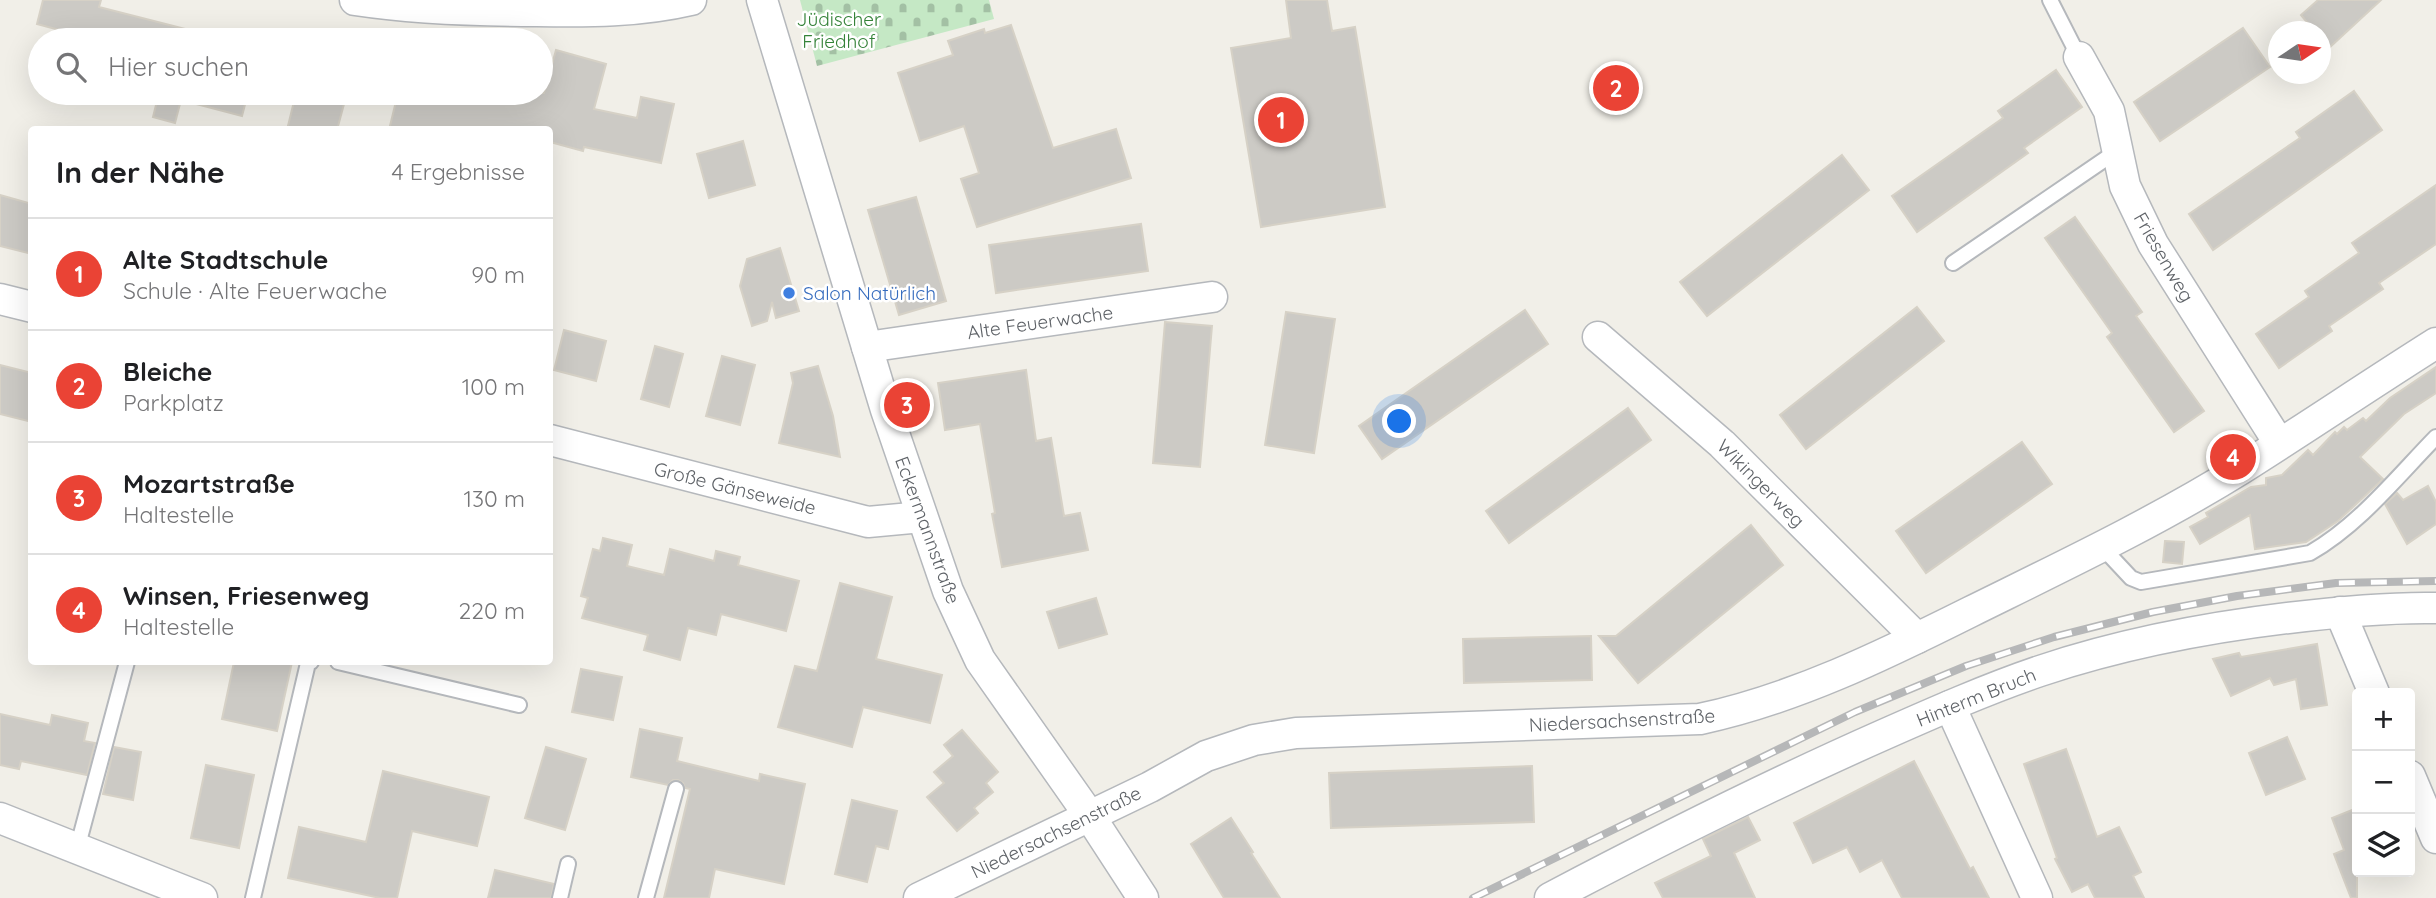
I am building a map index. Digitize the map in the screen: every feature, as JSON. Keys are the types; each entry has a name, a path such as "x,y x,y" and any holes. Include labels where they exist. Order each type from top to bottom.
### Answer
{"street":[{"path":"355,0 398,6 486,6 607,12 691,0"},
{"name":"Eckermannstraße","path":"762,0 867,347 948,591 980,660 1089,815 1143,898"},
{"name":"Friesenweg","path":"2079,57 2109,111 2125,186 2153,244 2279,443"},
{"name":"Alte Feuerwache","path":"867,347 1212,296"},
{"path":"0,299 28,306"},
{"name":"Wikingerweg","path":"1598,337 1722,444 1917,638"},
{"name":"Niedersachsenstraße","path":"919,898 1206,756 1254,740 1296,733 1700,719 1738,711 1782,697 1917,638 2102,547 2240,469 2436,343"},
{"name":"Große Gänseweide","path":"553,441 868,522 922,517"},
{"name":"Hinterm Bruch","path":"1550,898 1699,820 1820,762 2040,671 2141,642 2240,624 2340,612 2436,608"},
{"path":"2340,612 2373,688"},
{"path":"1950,706 2037,898"},
{"path":"2415,788 2436,838"},
{"path":"0,818 202,898"}],"lane":[{"path":"2050,0 2079,57"},
{"path":"1952,263 2117,150"},
{"path":"2102,547 2131,578 2141,582 2310,553 2332,540 2350,524 2436,437"},
{"path":"77,849 126,665"},
{"path":"253,898 308,665"},
{"path":"351,665 519,705"},
{"path":"646,898 676,789"},
{"path":"561,898 568,864"}],"green space":[{"name":"Jüdischer Friedhof","path":"800,0 989,0 994,19 817,66"}],"building":[{"path":"43,0 101,0 99,7 181,28 52,28 37,24"},
{"path":"1286,0 1327,0 1332,31 1355,27 1385,207 1261,227 1231,48 1291,38"},
{"path":"2318,0 2381,0 2331,46 2331,21 2306,21 2301,15"},
{"path":"1011,25 1053,148 1116,129 1131,178 977,227 961,179 979,173 964,126 920,141 898,73 953,55 948,41 984,29 985,33"},
{"path":"2243,28 2268,64 2268,68 2160,141 2134,102"},
{"path":"556,50 606,64 594,109 637,118 641,97 674,104 661,163 584,147 583,151 553,143 553,126 390,126 395,105 553,105 553,61"},
{"path":"2056,70 2082,107 2024,148 2028,153 1917,232 1892,196 2003,118 1998,111"},
{"path":"2354,91 2382,130 2213,250 2189,214 2300,138 2296,132"},
{"path":"156,105 180,105 175,123 153,117"},
{"path":"200,105 245,105 242,116"},
{"path":"293,105 344,105 338,126 288,126"},
{"path":"743,141 755,185 709,198 697,154"},
{"path":"1842,155 1869,190 1707,316 1680,282"},
{"path":"2436,185 2436,244 2379,283 2383,289 2329,326 2332,331 2279,368 2256,334 2309,297 2305,291 2359,253 2352,243"},
{"path":"0,195 28,203 28,253 0,246"},
{"path":"916,197 946,301 899,315 868,210"},
{"path":"2075,217 2142,312 2136,316 2204,411 2174,432 2107,337 2112,333 2045,238"},
{"path":"1141,224 1148,271 996,293 989,245"},
{"path":"780,248 799,311 776,318 772,302 767,321 752,326 740,286 747,259"},
{"path":"1917,307 1944,341 1806,449 1780,415"},
{"path":"1525,310 1548,344 1382,459 1359,426"},
{"path":"1286,312 1335,319 1314,453 1265,445"},
{"path":"1165,322 1212,326 1200,467 1153,463"},
{"path":"564,330 606,341 596,381 554,370"},
{"path":"655,346 683,354 669,407 641,399"},
{"path":"722,356 755,365 740,425 706,416"},
{"path":"0,365 28,372 28,421 0,414"},
{"path":"818,366 833,416 840,457 779,443 793,383 791,373"},
{"path":"2436,367 2436,393 2404,414 2360,457 2383,479 2338,521 2306,542 2255,549 2250,515 2200,544 2190,527 2208,517 2206,513 2251,487 2266,485 2266,478 2282,475 2308,450 2313,455 2335,432 2337,434 2344,427 2347,430 2363,418 2366,421 2390,398"},
{"path":"1026,370 1036,441 1051,438 1064,516 1080,513 1088,550 1002,567 980,424 945,430 938,383"},
{"path":"1628,408 1651,440 1509,543 1486,511"},
{"path":"2022,442 2052,484 1926,573 1896,531"},
{"path":"2428,486 2436,502 2436,524 2407,544 2385,504 2397,493 2403,500"},
{"path":"1751,525 1783,565 1638,683 1599,636 1616,636"},
{"path":"603,538 632,545 627,566 664,575 670,549 714,561 716,551 740,557 738,565 799,581 786,631 721,614 716,635 688,628 680,660 644,650 648,635 582,618 588,598 581,596 593,549 600,551"},
{"path":"2165,541 2184,542 2182,564 2163,562"},
{"path":"840,583 892,597 876,659 942,675 930,723 863,707 852,747 778,727 795,666 817,671"},
{"path":"1096,598 1107,634 1059,648 1047,612"},
{"path":"1591,636 1592,680 1464,683 1463,639"},
{"path":"2317,644 2327,705 2301,709 2296,679 2274,685 2270,678 2231,696 2213,659 2239,653 2241,657"},
{"path":"233,665 291,665 277,731 222,719"},
{"path":"581,669 622,677 613,720 572,712"},
{"path":"0,714 50,725 52,715 88,723 84,741 95,743 87,775 21,761 19,769 0,765"},
{"path":"640,729 682,738 677,761 759,781 760,774 805,784 784,884 715,869 709,898 664,898 690,789 685,788 678,780 673,780 668,785 631,777"},
{"path":"962,730 998,772 986,783 993,792 974,808 978,813 957,831 927,797 944,783 934,772 953,756 944,745"},
{"path":"2287,737 2305,779 2266,795 2249,753"},
{"path":"114,747 141,752 133,800 103,794"},
{"path":"546,747 586,759 565,830 525,818"},
{"path":"2066,749 2097,837 2119,827 2141,872 2133,876 2144,898 2095,898 2088,884 2072,892 2055,859 2057,858 2024,764"},
{"path":"1914,761 1970,869 1973,867 1989,898 1902,898 1882,860 1860,872 1847,847 1813,863 1794,823"},
{"path":"206,765 254,775 239,848 191,838"},
{"path":"1532,766 1534,822 1331,828 1329,773"},
{"path":"383,771 489,797 477,846 412,831 397,898 380,898 288,878 299,827 366,842"},
{"path":"852,800 897,811 888,849 876,846 867,882 835,874"},
{"path":"2352,810 2352,877 2357,877 2357,898 2351,898 2334,854 2344,850 2332,818"},
{"path":"1748,817 1760,840 1734,853 1755,898 1663,898 1655,883 1711,856 1703,839"},
{"path":"1231,818 1280,898 1224,898 1191,844"},
{"path":"495,870 554,884 551,898 488,898"}],"railway":[{"path":"1473,898 1855,712 1966,666 2054,637 2153,612 2237,596 2336,583 2436,581"}],"place":[{"name":"Bleiche","path":"1616,88"},
{"name":"Alte Stadtschule","path":"1281,120"},
{"name":"Salon Natürlich","path":"789,293"},
{"name":"Mozartstraße","path":"907,405"},
{"name":"Winsen, Friesenweg","path":"2233,457"}]}
